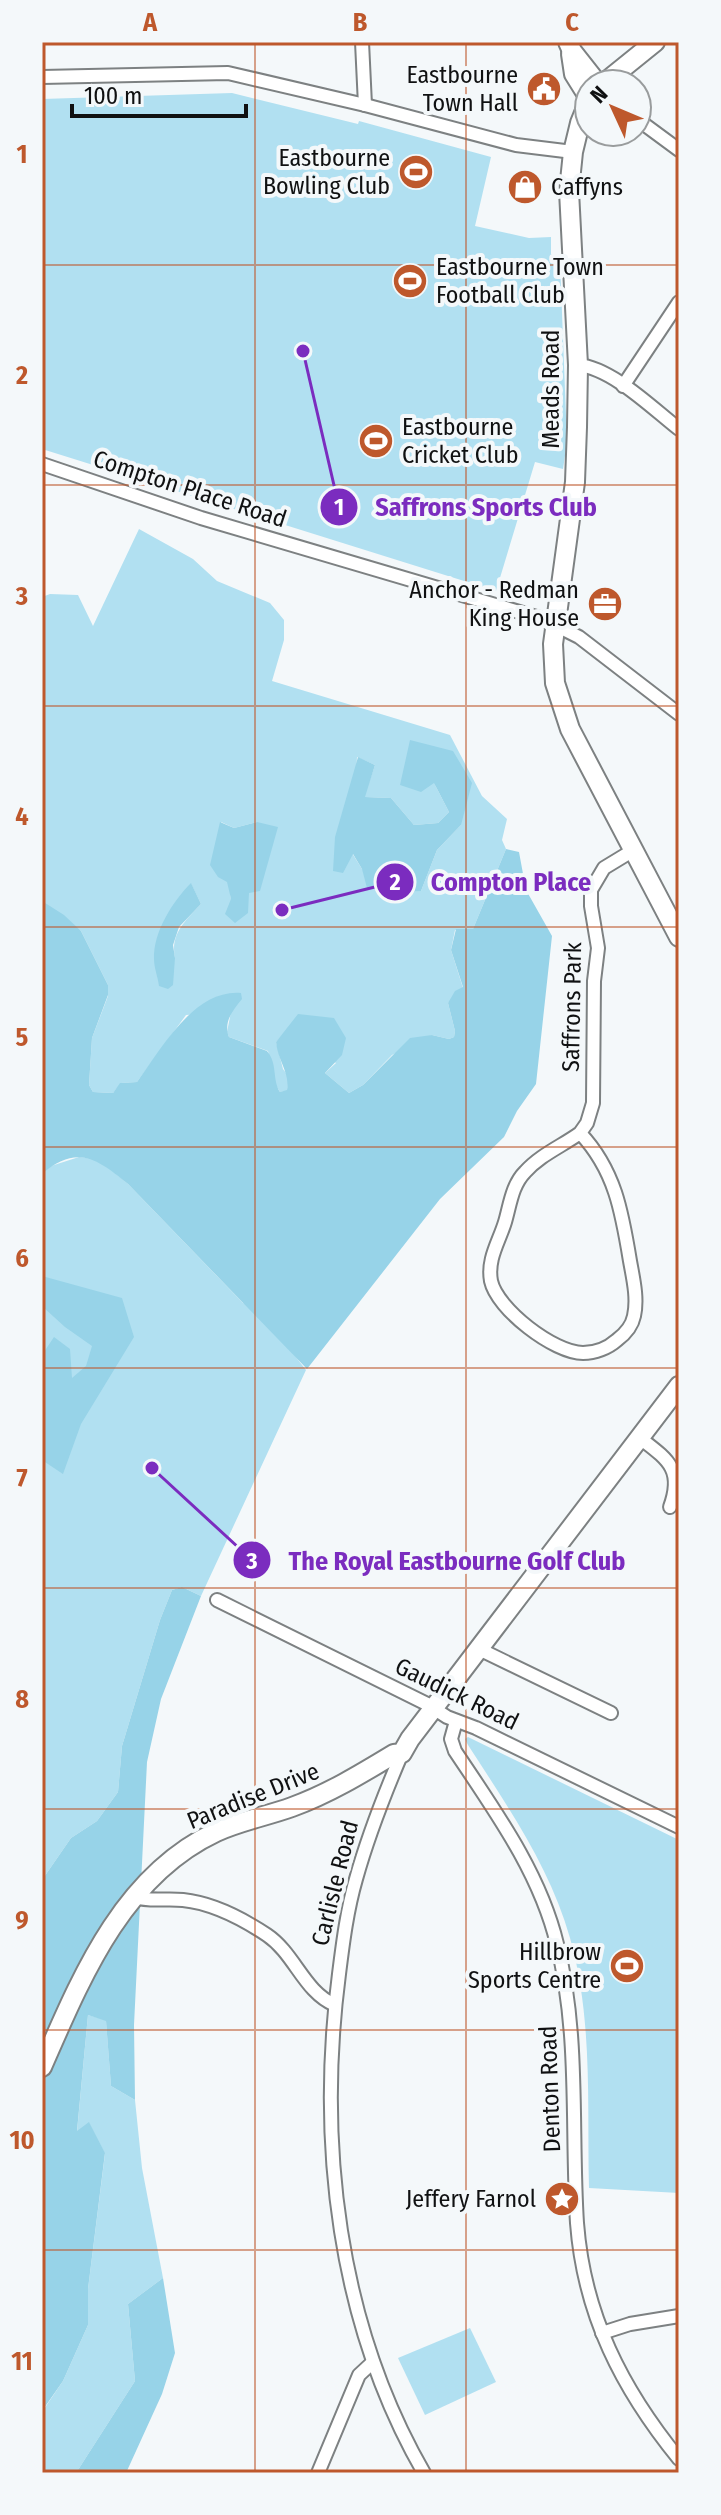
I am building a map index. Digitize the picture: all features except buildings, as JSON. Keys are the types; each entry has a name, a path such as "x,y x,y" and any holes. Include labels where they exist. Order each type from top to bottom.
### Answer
{"street":[{"path":"362,42 365,105"},
{"path":"622,68 655,42"},
{"path":"570,46 588,68"},
{"path":"570,46 573,68"},
{"path":"42,77 228,73 516,145 573,152"},
{"path":"653,131 679,150"},
{"name":"Meads Road","path":"574,148 568,219 578,365 575,482 553,644 555,683 570,729 632,851 677,930"},
{"path":"623,386 679,302"},
{"path":"578,365 590,366 623,386 679,429"},
{"name":"Compton Place Road","path":"42,464 201,518 556,624 579,637 679,714"},
{"name":"Saffrons Park","path":"580,1133 587,1123 593,1103 594,981 598,948 591,890 604,868 632,851"},
{"path":"580,1133 597,1151 615,1193 626,1236 635,1296 634,1315 627,1331 604,1348 585,1353 565,1349 509,1311 495,1292 490,1273 493,1253 519,1180 532,1164 580,1133"},
{"name":"Carlisle Road","path":"424,2473 373,2362 337,2214 330,2118 335,2005 345,1925 355,1881 377,1812 402,1753 679,1386"},
{"path":"640,1438 662,1454 674,1472 676,1483 670,1507"},
{"name":"Gaudick Road","path":"217,1600 456,1721 679,1827"},
{"path":"479,1649 611,1713"},
{"name":"Denton Road","path":"456,1721 451,1739 455,1751 515,1844 546,1907 557,1942 572,2037 577,2225 584,2266 602,2333 626,2386 679,2459"},
{"name":"Paradise Drive","path":"42,2067 92,1959 109,1930 134,1897 180,1854 218,1831 322,1795 394,1754 402,1753"},
{"path":"134,1897 148,1901 190,1901 249,1925 286,1950 320,1998 335,2005"},
{"path":"602,2333 630,2324 679,2316"},
{"path":"318,2473 359,2375 373,2362"}],"shaded area":[{"path":"232,93 358,124 359,121 491,157 475,226 529,238 551,237 551,254 560,261 567,442 563,469 535,462 496,591 42,449 42,99"},
{"path":"139,529 193,559 217,581 270,603 284,620 284,640 272,681 450,735 482,796 507,819 502,840 506,849 473,929 455,930 451,950 463,988 448,1003 454,1037 449,1039 432,1035 392,1055 363,1085 349,1093 325,1073 336,1063 286,1031 276,1042 283,1069 289,1077 287,1091 280,1092 275,1084 268,1051 229,1037 231,1012 186,1015 137,1082 121,1083 113,1093 93,1092 89,1085 92,1038 108,996 108,985 81,931 42,901 42,597 50,594 78,595 93,626","holes":["357,757 375,765 364,797 391,798 414,825 438,823 449,812 434,783 461,825 437,850 421,891 362,869 352,853","221,822 234,828 257,822 249,892 231,899","191,884 201,904 184,922 177,935 175,958 154,959"]},
{"path":"410,740 453,751 472,783 461,825 437,850 421,891 395,892 367,888 362,869 353,854 343,873 333,871 335,837 358,757 375,765 365,797 391,798 414,825 438,823 449,812 434,783 421,792 400,785"},
{"path":"220,822 234,828 257,822 278,827 260,891 249,893 248,913 235,923 225,914 231,899 227,882 218,877 210,865"},
{"path":"506,849 519,852 526,890 552,936 536,1084 504,1137 440,1199 307,1369 117,1175 97,1162 77,1157 66,1159 42,1174 42,901 81,931 108,985 108,995 92,1038 89,1085 93,1092 113,1093 120,1083 137,1082 168,1038 194,1011 224,994 241,993 242,999 232,1012 227,1032 229,1037 267,1051 273,1061 280,1092 287,1090 287,1084 276,1042 298,1014 334,1018 346,1038 342,1055 325,1073 349,1093 363,1085 410,1038 432,1035 449,1039 454,1037 448,1003 455,991 463,987 451,950 456,929 473,929"},
{"path":"191,883 201,904 179,927 173,945 173,985 168,989 159,986 154,959 157,938 171,908"},
{"path":"79,1157 100,1160 128,1184 243,1303 257,1308 306,1370 201,1596 182,1587 172,1590 122,1746 118,1792 97,1821 71,1838 42,1880 42,1174 51,1166"},
{"path":"42,1276 122,1298 134,1337 81,1424 63,1474 42,1460 42,1355 54,1337 70,1349 72,1378 86,1366 92,1346 43,1307"},
{"path":"182,1587 201,1596 161,1699 147,1762 134,2025 135,2100 111,2086 106,2021 88,2015 77,2131 89,2122 105,2153 88,2289 88,2325 63,2381 42,2411 42,1880 71,1838 97,1821 118,1792 122,1746 160,1620 172,1590"},
{"name":"Hillbrow Sports Centre","path":"468,1737 679,1840 679,2193 589,2188 586,2031 570,1938 562,1912 539,1862 468,1745 465,1739"},
{"path":"88,2015 106,2020 111,2086 135,2100 142,2168 163,2278 128,2304 135,2381 76,2473 42,2473 42,2412 63,2381 88,2325 88,2289 105,2154 89,2123 77,2132"},
{"path":"163,2278 175,2353 162,2394 126,2473 76,2473 135,2381 128,2304"},
{"path":"470,2328 496,2382 425,2415 398,2358"}],"place":[{"name":"Eastbourne Town Hall","path":"544,89"},
{"name":"Eastbourne Bowling Club","path":"416,172"},
{"name":"Caffyns","path":"525,187"},
{"name":"Eastbourne Town Football Club","path":"410,281"},
{"name":"Saffrons Sports Club","path":"303,351"},
{"name":"Eastbourne Cricket Club","path":"376,441"},
{"name":"Anchor - Redman King House","path":"605,604"},
{"name":"Compton Place","path":"282,910"},
{"name":"The Royal Eastbourne Golf Club","path":"152,1468"},
{"name":"Hillbrow Sports Centre","path":"627,1966"},
{"name":"Jeffery Farnol","path":"562,2199"}]}
